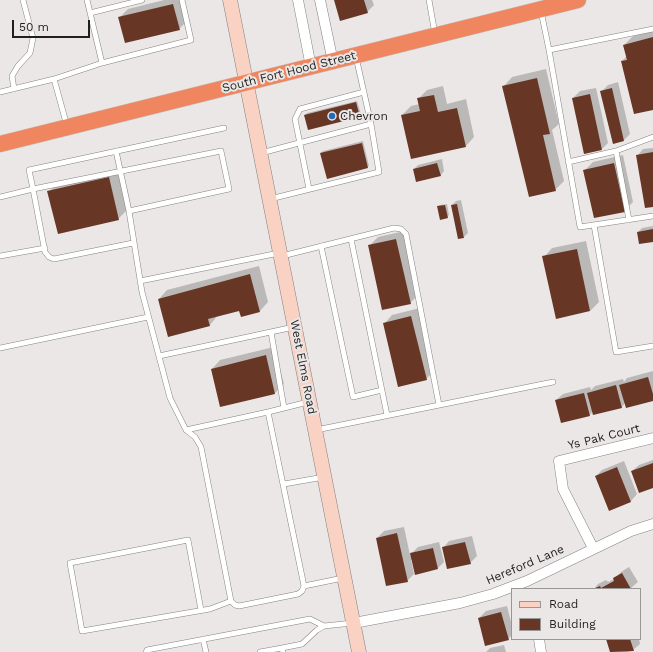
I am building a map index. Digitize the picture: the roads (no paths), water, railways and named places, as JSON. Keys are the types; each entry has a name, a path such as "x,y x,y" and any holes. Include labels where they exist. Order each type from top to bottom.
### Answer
{"highway":[{"name":"South Fort Hood Street","path":"0,144 578,0"}],"main road":[{"name":"West Elms Road","path":"230,0 359,652"}],"street":[{"path":"298,0 311,67"},
{"path":"320,0 333,62"},
{"name":"Ys Pak Court","path":"593,548 563,489 559,461 653,438"},
{"name":"Hereford Lane","path":"516,588 528,585 593,548 631,531 653,524"},
{"name":"Hereford Lane","path":"354,623 460,603 511,589"},
{"path":"539,640 541,652"}],"lane":[{"path":"14,88 12,76 18,66 30,53 33,38 23,0"},
{"path":"87,0 102,63"},
{"path":"90,13 142,0"},
{"path":"0,92 54,79 102,63 191,40 182,0"},
{"path":"429,0 436,36"},
{"path":"540,10 549,50 580,227 653,216"},
{"path":"549,50 653,29"},
{"path":"270,199 379,172 371,124 355,56"},
{"path":"54,79 67,127"},
{"path":"310,189 295,119 300,108 364,92"},
{"path":"260,153 371,124"},
{"path":"133,243 54,259 49,257 45,252 29,170 224,128"},
{"path":"568,162 616,151 653,137"},
{"path":"116,151 129,211 140,281 158,356 170,398 186,430 195,437 201,447 231,601 235,605 239,606 298,594 302,591 304,586 268,412"},
{"path":"0,197 221,151 229,189 129,211"},
{"path":"616,151 629,220"},
{"path":"594,225 616,352 653,346"},
{"path":"140,281 321,246 394,228 400,229 406,234 439,405"},
{"path":"351,239 387,415"},
{"path":"321,246 353,397 382,390"},
{"path":"0,256 45,248"},
{"path":"0,348 148,317"},
{"path":"158,356 295,327"},
{"path":"270,332 284,408"},
{"path":"316,430 553,382"},
{"path":"186,430 310,402"},
{"path":"284,484 325,477"},
{"path":"201,610 188,540 70,563 82,631 210,609 231,601"},
{"path":"304,586 345,578"},
{"path":"146,652 147,650 310,619 324,626"},
{"path":"260,652 283,650 302,644 317,630 324,626 354,623"},
{"path":"203,639 206,652"}],"place":[{"name":"Chevron","path":"332,116"}]}
